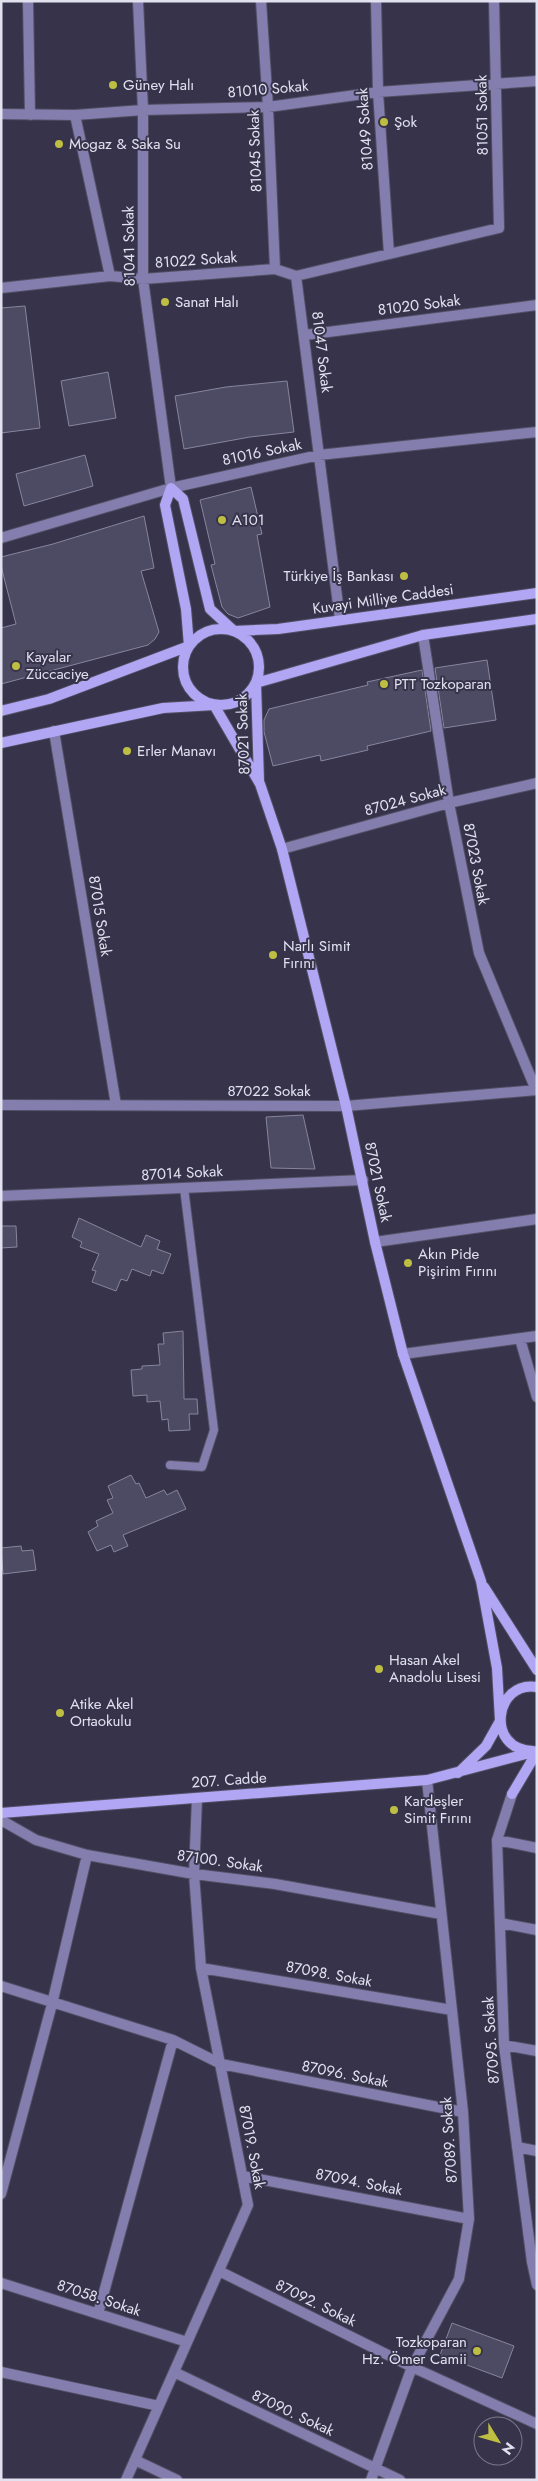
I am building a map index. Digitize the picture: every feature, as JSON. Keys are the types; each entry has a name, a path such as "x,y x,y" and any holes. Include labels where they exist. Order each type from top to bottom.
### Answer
{"street":[{"path":"28,1 30,115"},
{"name":"81041 Sokak","path":"138,1 143,110 143,279 171,488"},
{"name":"81045 Sokak","path":"261,1 275,269"},
{"name":"81049 Sokak","path":"376,1 378,92 389,254"},
{"name":"81051 Sokak","path":"389,254 499,228 494,1"},
{"name":"81010 Sokak","path":"1,114 75,115 143,110 268,107 378,92 537,81"},
{"path":"75,115 110,276"},
{"path":"275,269 296,276 389,254"},
{"name":"81022 Sokak","path":"1,288 110,276 143,279 275,269"},
{"name":"81047 Sokak","path":"296,276 340,620"},
{"name":"81020 Sokak","path":"305,335 537,305"},
{"name":"81016 Sokak","path":"1,538 171,488 320,456 537,432"},
{"path":"1,743 163,708 227,705 239,701 249,693 256,683 259,671 258,658 254,647 245,637 234,631 210,609 183,499 171,488 165,505 186,609 189,646"},
{"name":"Kuvayi Milliye Caddesi","path":"234,631 278,629 537,593"},
{"path":"256,683 423,634 537,619"},
{"path":"214,705 202,701 193,693 186,682 183,670 184,658 189,646 198,637 209,631 221,629 234,631"},
{"name":"87023 Sokak","path":"423,634 449,803 479,953 536,1090"},
{"path":"1,711 49,699 189,646"},
{"name":"87021 Sokak","path":"256,683 260,784"},
{"name":"87021 Sokak","path":"214,705 260,784 282,849 346,1106 375,1242 403,1354 481,1582"},
{"name":"87015 Sokak","path":"54,732 116,1105"},
{"name":"87024 Sokak","path":"282,849 449,803 537,783"},
{"name":"87022 Sokak","path":"1,1105 346,1106 536,1090"},
{"name":"87014 Sokak","path":"1,1196 363,1180"},
{"path":"375,1242 537,1220"},
{"path":"403,1354 537,1336"},
{"path":"520,1339 537,1397"},
{"path":"481,1582 537,1670"},
{"path":"481,1582 497,1668 502,1731 516,1747 537,1752"},
{"path":"458,1774 486,1746 500,1720 506,1700 513,1692 523,1688 537,1687"},
{"name":"207. Cadde","path":"1,1812 427,1780 458,1774 537,1752"},
{"name":"87095. Sokak","path":"537,1752 512,1794 497,1840 504,2045 537,2285"},
{"name":"87089. Sokak","path":"371,2480 374,2467 412,2367 459,2279 469,2218 463,2112 427,1780"},
{"name":"87019. Sokak","path":"126,2480 248,2205 221,2064 200,1968 194,1874 197,1798"},
{"name":"87100. Sokak","path":"1,1820 36,1840 87,1855 194,1874 275,1884 441,1914"},
{"path":"497,1840 537,1848"},
{"path":"1,2194 52,2004 87,1855"},
{"path":"500,1923 537,1930"},
{"name":"87098. Sokak","path":"200,1968 452,2010"},
{"name":"87096. Sokak","path":"1,1986 52,2004 173,2040 221,2064 463,2112"},
{"path":"98,2314 173,2040"},
{"path":"504,2045 537,2051"},
{"path":"517,2147 537,2151"},
{"name":"87094. Sokak","path":"243,2176 469,2218"},
{"name":"87092. Sokak","path":"219,2271 412,2367 537,2424"},
{"name":"87058. Sokak","path":"1,2283 187,2342"},
{"path":"1,2372 159,2406"},
{"name":"87090. Sokak","path":"174,2372 400,2480"},
{"path":"135,2460 177,2480"}],"lane":[{"path":"170,1465 202,1467 214,1430 184,1188"}],"building":[{"path":"25,306 40,428 1,433 1,308"},
{"path":"108,372 116,418 69,426 61,381"},
{"path":"287,381 294,432 250,437 184,449 175,396 226,387"},
{"path":"85,455 93,486 24,506 16,474"},
{"path":"251,487 262,534 257,535 270,607 238,618 228,614 222,607 211,565 215,564 200,500"},
{"path":"144,516 154,568 141,571 159,632 155,639 148,645 1,684 1,628 16,624 1,566 1,557 53,544"},
{"path":"487,660 496,720 444,728 435,668"},
{"path":"422,670 431,731 367,746 368,750 321,761 320,755 273,766 264,732 264,720 269,709 368,685 367,682"},
{"path":"303,1115 315,1169 271,1168 266,1117"},
{"path":"79,1218 141,1247 146,1235 160,1241 157,1249 171,1254 163,1274 152,1270 150,1276 132,1269 127,1281 121,1279 116,1291 92,1282 96,1271 92,1270 99,1254 80,1247 82,1242 72,1237"},
{"path":"1,1226 16,1226 17,1247 1,1248"},
{"path":"183,1331 184,1399 197,1399 198,1414 189,1414 190,1430 169,1431 168,1419 162,1420 160,1401 147,1402 147,1395 133,1396 131,1370 142,1369 142,1366 160,1365 158,1344 164,1344 163,1333"},
{"path":"131,1475 136,1484 139,1483 146,1498 164,1490 167,1495 177,1490 186,1509 123,1535 128,1546 114,1552 111,1545 97,1551 88,1532 98,1526 96,1521 113,1513 107,1500 113,1498 108,1486"},
{"path":"21,1546 22,1551 33,1550 36,1570 3,1574 1,1548"},
{"name":"Tozkoparan Hz. Ömer Camii","path":"452,2323 514,2346 502,2378 440,2355"}],"place":[{"name":"Güney Halı","path":"113,85"},
{"name":"Şok","path":"384,122"},
{"name":"Mogaz & Saka Su","path":"59,144"},
{"name":"Sanat Halı","path":"165,302"},
{"name":"A101","path":"222,520"},
{"name":"Türkiye İş Bankası","path":"404,576"},
{"name":"Kayalar Züccaciye","path":"16,666"},
{"name":"PTT Tozkoparan","path":"384,684"},
{"name":"Erler Manavı","path":"127,751"},
{"name":"Narlı Simit Fırını","path":"273,955"},
{"name":"Akın Pide Pişirim Fırını","path":"408,1263"},
{"name":"Hasan Akel Anadolu Lisesi","path":"379,1669"},
{"name":"Atike Akel Ortaokulu","path":"60,1713"},
{"name":"Kardeşler Simit Fırını","path":"394,1810"},
{"name":"Tozkoparan Hz. Ömer Camii","path":"477,2351"}]}
